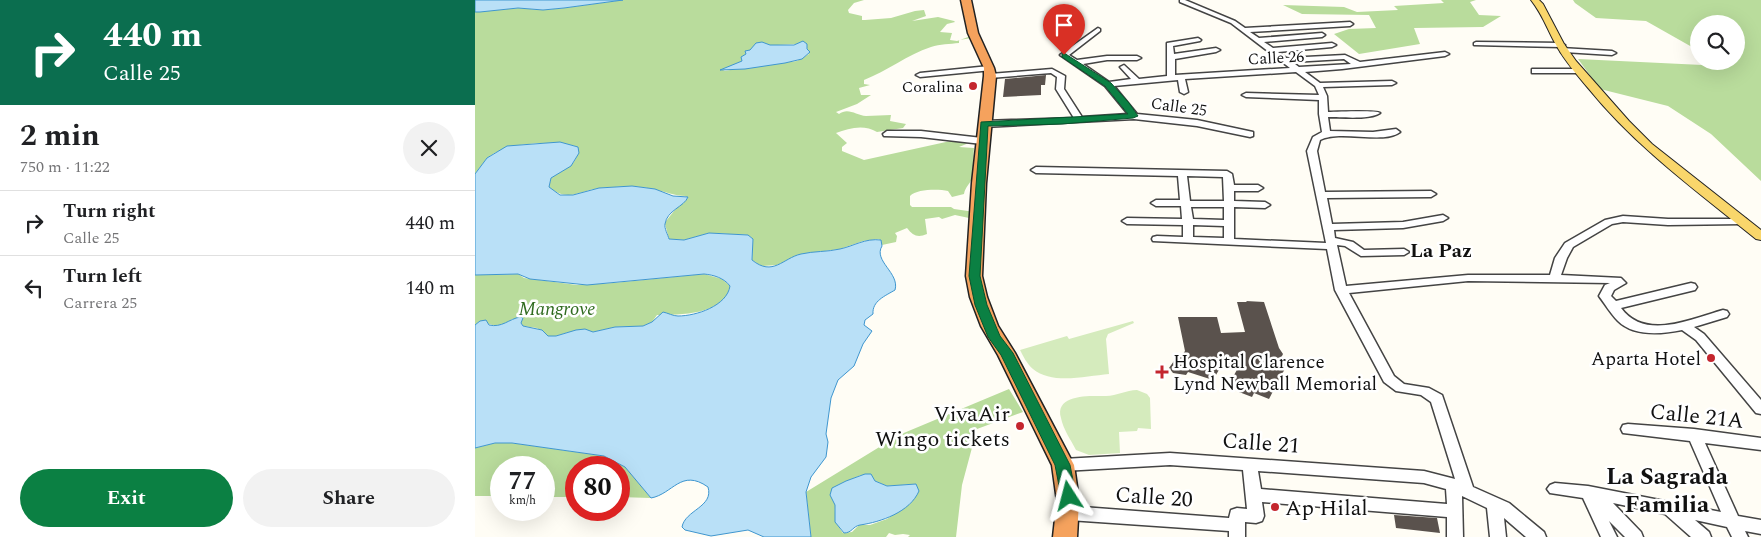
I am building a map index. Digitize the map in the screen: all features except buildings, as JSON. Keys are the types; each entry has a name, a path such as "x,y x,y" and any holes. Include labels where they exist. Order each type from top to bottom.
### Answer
{"highway":[{"path":"965,0 973,32 990,72 982,141 976,288 995,337 1006,353 1063,465 1067,480 1069,513 1065,537"}],"main road":[{"path":"1535,0 1544,10 1563,48 1606,104 1647,146 1761,236"}],"street":[{"path":"1182,1 1227,19 1273,50 1319,85 1321,89 1324,127 1327,133"},
{"path":"1244,30 1350,24"},
{"path":"1098,30 1083,43 1065,54 1065,57 1108,84 1126,104 1133,116"},
{"path":"1259,40 1322,35"},
{"path":"1171,78 1169,43 1198,40"},
{"path":"1476,44 1563,48 1612,53"},
{"path":"1273,50 1332,46"},
{"path":"1171,57 1216,50"},
{"name":"Calle 26","path":"1108,84 1359,65 1445,54"},
{"path":"1286,60 1345,56 1359,65"},
{"path":"1075,63 1102,58 1137,58"},
{"path":"1124,66 1137,81"},
{"path":"920,74 1052,71 1061,76 1060,89 1080,120"},
{"path":"1535,71 1579,71"},
{"path":"1181,77 1184,92"},
{"path":"1319,85 1392,82"},
{"path":"1246,95 1322,98"},
{"path":"1323,114 1355,115 1376,113"},
{"name":"Calle 25","path":"984,124 1133,116 1197,123 1250,134"},
{"path":"1396,132 1373,135 1327,133 1316,139 1312,151 1341,290 1389,379 1401,388 1424,392 1437,399 1440,404 1460,487 1455,511 1455,537"},
{"path":"887,134 926,134 982,141"},
{"path":"1036,170 1227,174 1230,205 1229,241"},
{"path":"1182,172 1188,222 1188,240"},
{"path":"1229,188 1258,188"},
{"path":"1321,195 1431,194"},
{"path":"1156,203 1265,205"},
{"path":"1157,239 1229,241 1331,238 1443,218"},
{"path":"1555,278 1561,258 1569,246 1609,222 1623,219 1668,222 1742,221"},
{"path":"1127,221 1230,223"},
{"path":"1331,238 1349,244 1361,253 1404,252"},
{"path":"1341,290 1447,279 1555,278 1617,280 1621,283 1609,288 1605,296 1617,313 1641,329 1651,330 1683,325 1723,314"},
{"path":"1614,307 1691,287"},
{"path":"1683,325 1700,337 1761,409"},
{"name":"Calle 21A","path":"1628,429 1694,435 1759,447"},
{"path":"1694,435 1740,537"},
{"name":"Calle 21","path":"1063,465 1170,459 1424,477 1460,487 1503,508 1538,537"},
{"path":"1237,531 1237,515 1256,516 1250,464"},
{"path":"1555,489 1590,492 1761,527"},
{"path":"1590,492 1609,537"},
{"path":"1590,492 1635,537"},
{"path":"1253,495 1455,511"},
{"path":"1495,504 1498,537"},
{"path":"1669,508 1703,537"},
{"name":"Calle 20","path":"1069,513 1237,531"}],"green space":[{"path":"623,0 864,0 854,3 848,10 849,13 862,16 862,20 891,18 924,10 926,16 912,21 938,17 954,21 947,24 940,32 952,33 950,40 959,40 959,43 938,45 922,50 864,80 864,84 870,85 859,88 861,95 871,95 857,104 836,112 839,114 849,111 866,116 891,115 890,121 906,124 903,128 877,132 867,128 857,128 836,133 847,143 842,147 842,151 864,160 955,140 967,135 977,137 976,140 959,147 974,148 973,176 964,194 952,197 948,191 933,190 917,192 910,196 910,205 912,207 951,207 975,212 973,216 969,218 955,215 942,219 939,217 925,219 927,234 924,235 916,236 907,228 895,233 897,236 896,242 882,245 879,239 863,241 840,249 802,254 777,265 761,266 752,260 753,239 748,235 709,233 684,240 669,239 666,221 686,196 633,187 601,188 568,195 556,192 549,187 551,178 573,163 578,147 545,143 508,148 488,157 475,174 475,12 518,8 543,10","holes":["798,44 807,48 809,54 797,61 723,71 742,61 754,46"]},
{"path":"1441,0 1476,0 1470,2 1479,15 1501,16 1483,27 1414,28 1420,44 1359,54 1334,34 1349,29 1376,28 1369,15 1302,14 1283,5 1344,7 1357,12 1398,10 1394,6 1444,3"},
{"path":"1573,0 1761,0 1761,181 1711,134 1668,106 1600,89 1578,59 1690,64 1690,70 1745,70 1745,15 1690,15 1690,46 1646,21 1596,18"},
{"name":"Mangrove","path":"518,274 524,278 577,285 704,274 722,279 730,286 726,296 720,303 711,308 677,315 657,315 652,322 643,326 615,327 593,332 569,332 548,336 537,328 523,326 512,319 501,325 480,321 475,325 475,275"},
{"path":"1133,321 1134,323 1108,334 1106,339 1109,374 1080,378 1050,377 1033,369 1020,350 1067,336 1069,339"},
{"path":"1009,389 1023,412 977,429 962,485 956,537 908,537 910,535 889,533 886,537 811,537 806,492 899,435","holes":["861,475 887,486 916,484 911,503 887,519 870,525 859,525 852,532 843,533 835,516 838,485"]},
{"path":"1137,390 1147,394 1150,398 1151,429 1138,428 1137,431 1119,432 1120,453 1089,455 1076,450 1062,422 1060,410 1063,404 1069,400 1084,396 1110,396"},
{"path":"495,443 512,443 604,456 565,456 565,497 555,497 555,456 490,456 490,496 475,496 475,448"},
{"path":"630,473 651,498 630,497"}],"water":[{"path":"475,0 623,0 543,10 518,8 475,12"},
{"path":"803,41 807,44 807,49 810,52 802,59 745,69 720,70 742,61 741,57 746,54 745,51 750,50 756,43 794,45"},
{"path":"560,142 578,147 579,153 571,166 551,178 549,187 560,195 573,195 599,188 632,186 655,189 673,196 688,197 666,219 665,227 669,239 684,240 709,233 748,235 753,239 752,260 766,267 778,265 801,254 835,250 865,241 881,240 881,257 894,278 895,290 877,302 873,309 873,314 865,320 864,325 872,331 863,344 854,366 838,380 831,398 826,434 828,442 826,457 811,477 806,492 811,537 764,537 748,530 711,536 685,530 682,527 684,521 707,499 709,494 708,487 691,480 684,481 659,496 651,498 630,473 630,456 604,456 512,443 495,443 475,448 475,325 480,321 486,320 489,325 494,326 520,317 523,318 521,323 523,326 542,330 548,336 585,329 593,332 615,327 643,326 652,322 663,312 676,316 685,316 702,312 723,299 728,293 730,286 718,277 704,274 587,285 530,279 518,274 475,275 475,174 487,158 507,146"},
{"path":"865,474 871,474 875,481 887,486 916,484 919,491 909,505 894,515 858,526 844,533 835,522 835,505 830,495 832,488"}],"place":[{"name":"Coralina","path":"973,86"},
{"name":"Aparta Hotel","path":"1711,358"},
{"name":"Hospital Clarence Lynd Newball Memorial","path":"1162,372"},
{"name":"VivaAir Wingo tickets","path":"1020,426"},
{"name":"Ap Hilal","path":"1275,507"}],"district":[{"name":"La Paz","path":"1441,250"},
{"name":"La Sagrada Familia","path":"1667,490"}],"route":[{"path":"1064,55 1108,84 1126,104 1133,116 984,124 979,183 975,276 981,305 995,337 1006,353 1055,446 1063,465 1069,496"}]}
